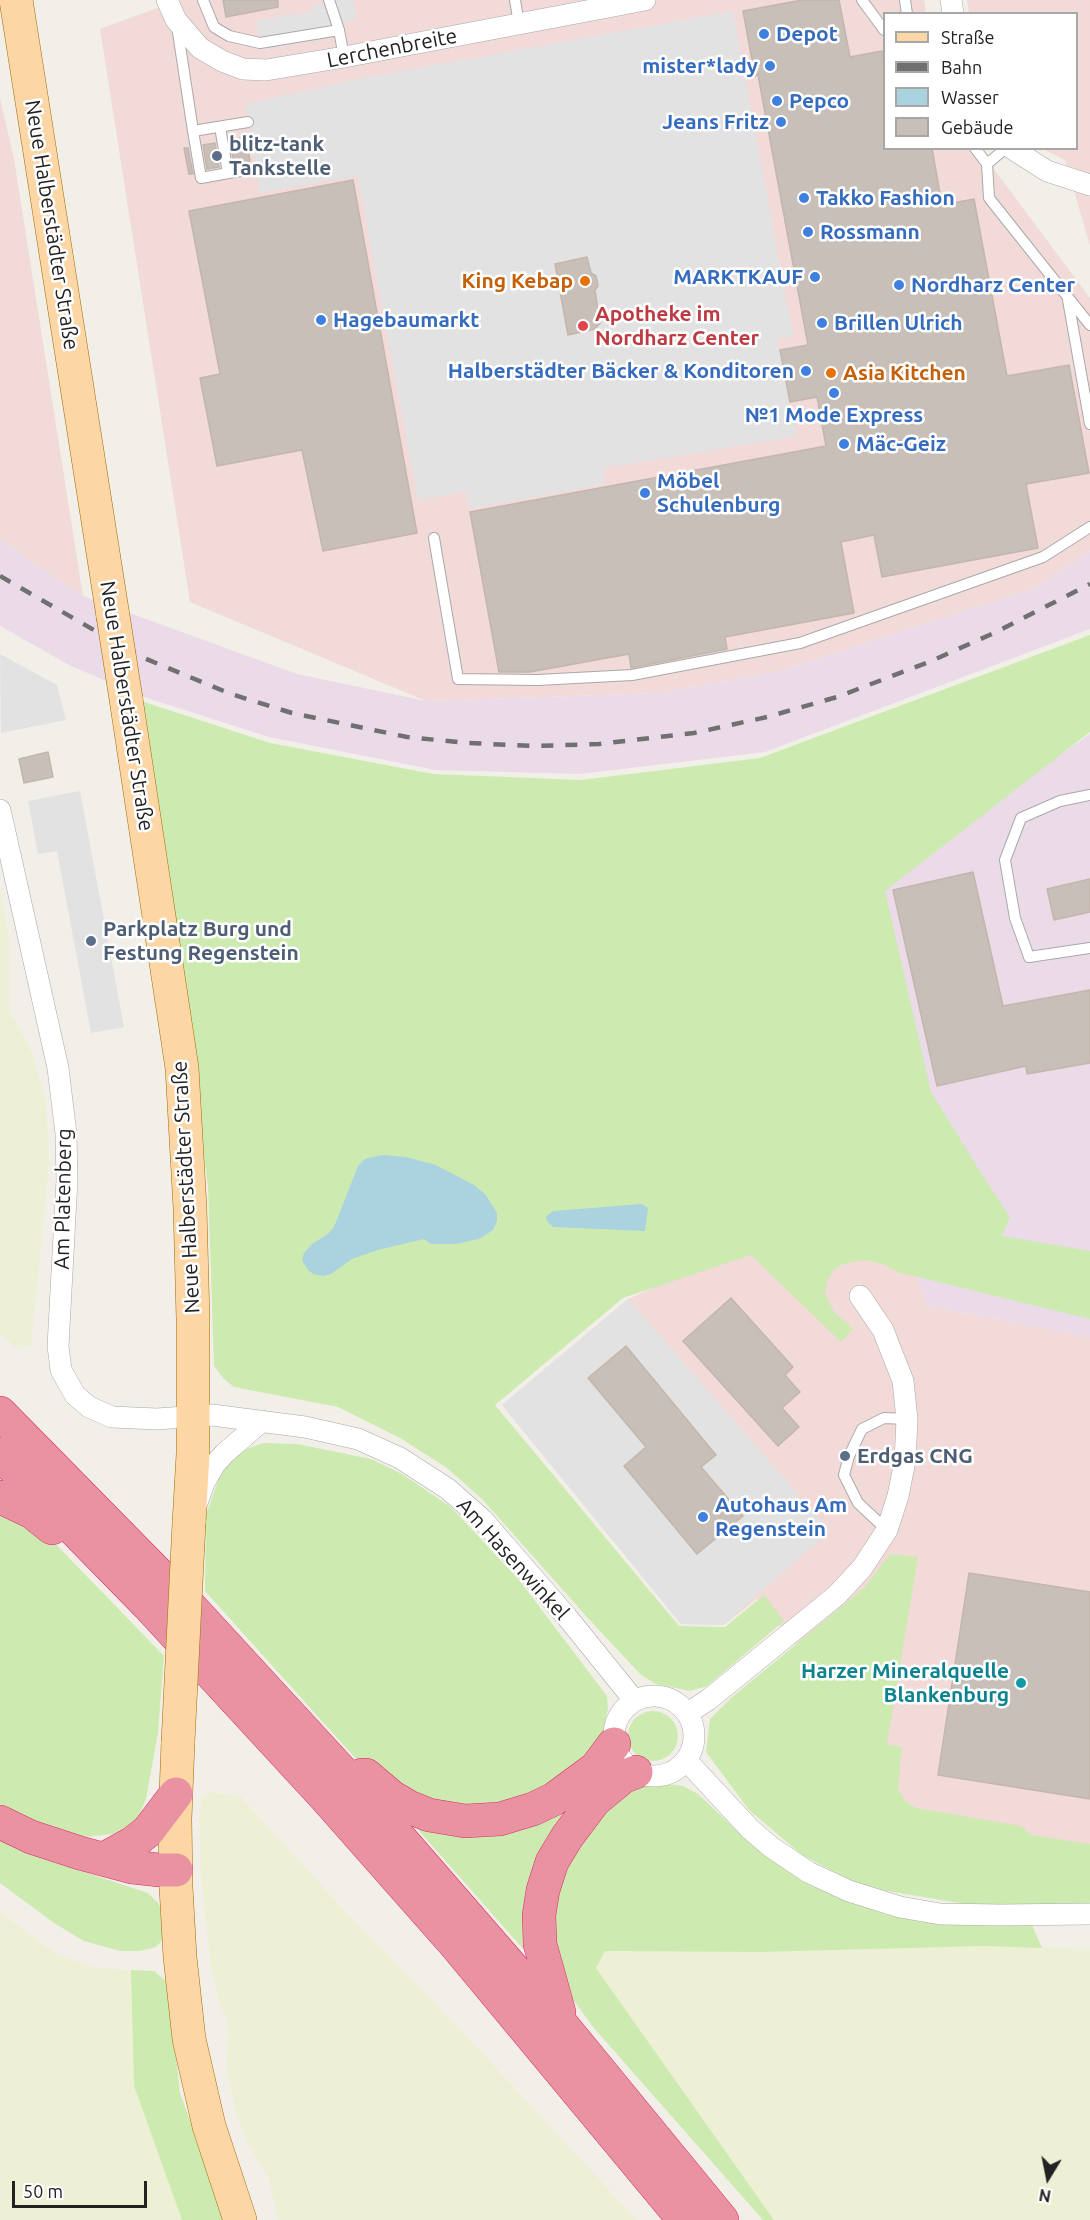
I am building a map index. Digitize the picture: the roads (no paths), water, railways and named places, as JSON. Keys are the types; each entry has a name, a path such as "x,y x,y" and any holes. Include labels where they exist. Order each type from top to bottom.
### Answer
{"highway":[{"path":"0,1413 184,1600 345,1775 563,2026 722,2220"},
{"path":"0,1454 262,1727 424,1909 628,2150 684,2220"},
{"path":"0,1497 32,1512 62,1539 84,1539"},
{"path":"345,1775 366,1775 392,1797 429,1815 465,1821 493,1820 516,1815 554,1799 596,1768 614,1744"},
{"path":"563,2026 540,1944 539,1915 543,1890 552,1862 585,1812 606,1790 636,1772"},
{"path":"104,1859 148,1832 176,1794"},
{"path":"0,1822 31,1838 104,1859 142,1868 176,1870"}],"main road":[{"name":"Neue Halberstädter Straße","path":"17,0 182,1068 191,1244 193,1415 192,1480 176,1794 176,1870 180,1957 191,2049 208,2126 240,2220"}],"street":[{"name":"Lerchenbreite","path":"167,0 176,20 200,48 222,61 243,69 266,70 352,56 645,0"},
{"path":"1011,150 1047,171 1090,184"},
{"name":"Am Platenberg","path":"0,810 57,1061 65,1123 67,1180 58,1346 61,1370 75,1395 89,1407 101,1413 129,1419 158,1419 193,1415"},
{"path":"688,1713 708,1700 837,1594 862,1568 886,1530 898,1496 906,1461 907,1419 903,1381 884,1330 860,1296"},
{"name":"Am Hasenwinkel","path":"193,1415 212,1415 324,1430 358,1439 400,1458 448,1489 474,1511 501,1539 634,1700"},
{"path":"189,1523 204,1483 215,1464 262,1421"},
{"path":"650,1695 661,1696 676,1702 688,1713 694,1734 691,1751 677,1769 654,1776 636,1772 622,1761 614,1744 613,1731 624,1708 634,1700 650,1695"},
{"path":"686,1760 750,1829 771,1847 808,1872 849,1891 900,1907 940,1914 1090,1914"}],"lane":[{"path":"203,0 214,27 228,36 260,43 339,30"},
{"path":"329,0 339,30 352,56"},
{"path":"515,0 519,24"},
{"path":"861,0 883,28"},
{"path":"176,20 201,178 256,168"},
{"path":"194,131 248,122"},
{"path":"220,127 228,173"},
{"path":"976,150 987,164 988,198 1090,325"},
{"path":"987,164 1005,150"},
{"path":"1068,298 1090,424"},
{"path":"434,538 458,679 538,680 632,675 800,643 1043,557 1090,527"},
{"path":"1090,795 1060,801 1021,818 1005,860 1015,918 1029,957 1090,948"},
{"path":"886,1530 858,1503 844,1475 849,1456 862,1429 884,1418 907,1419"}],"water":[{"path":"382,1155 406,1157 436,1165 474,1185 485,1194 497,1213 497,1221 493,1230 479,1239 456,1244 431,1244 424,1239 378,1250 352,1259 331,1274 323,1276 313,1274 302,1260 304,1253 334,1227 358,1166 365,1159"},
{"path":"642,1204 648,1208 645,1231 553,1227 546,1217 553,1211"}],"railway":[{"path":"0,576 139,656 231,694 292,713 407,737 534,746 599,744 694,733 767,717 837,697 929,662 994,633 1090,584"}],"place":[{"name":"Depot","path":"764,34"},
{"name":"mister*lady","path":"770,66"},
{"name":"Pepco","path":"777,101"},
{"name":"Jeans Fritz","path":"781,122"},
{"name":"blitz-tank Tankstelle","path":"217,156"},
{"name":"Takko Fashion","path":"804,198"},
{"name":"Rossmann","path":"808,232"},
{"name":"MARKTKAUF","path":"815,277"},
{"name":"King Kebap","path":"585,281"},
{"name":"Nordharz Center","path":"899,285"},
{"name":"Hagebaumarkt","path":"321,320"},
{"name":"Brillen Ulrich","path":"822,323"},
{"name":"Apotheke im Nordharz Center","path":"583,326"},
{"name":"Halberstädter Bäcker & Konditoren","path":"806,371"},
{"name":"Asia Kitchen","path":"831,373"},
{"name":"№1 Mode Express","path":"834,393"},
{"name":"Mäc-Geiz","path":"844,444"},
{"name":"Möbel Schulenburg","path":"645,493"},
{"name":"Parkplatz Burg und Festung Regenstein","path":"91,941"},
{"name":"Erdgas CNG","path":"845,1456"},
{"name":"Autohaus Am Regenstein","path":"703,1517"},
{"name":"Harzer Mineralquelle Blankenburg","path":"1021,1683"}]}
